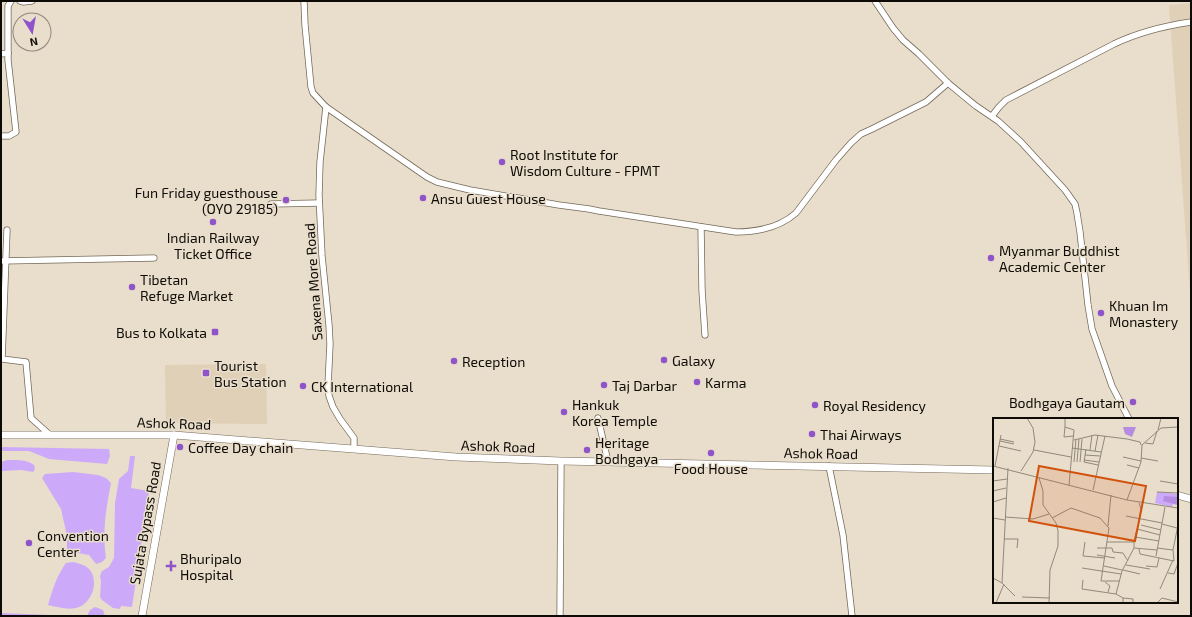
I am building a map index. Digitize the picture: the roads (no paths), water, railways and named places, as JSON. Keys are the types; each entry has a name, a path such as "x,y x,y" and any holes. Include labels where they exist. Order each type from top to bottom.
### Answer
{"street":[{"path":"1,136 9,136 16,132 8,53 8,6 11,1"},
{"path":"20,1 32,1"},
{"path":"304,1 311,87 313,93 326,107 427,177 437,182 470,190 736,232 750,232 771,228 791,218 836,160 861,134 926,102 948,83"},
{"path":"875,1 898,34 948,83 976,106 998,120 1021,142 1065,190 1075,204 1092,329 1112,386 1128,418"},
{"path":"992,116 1006,100 1114,44 1129,37 1154,29 1191,22"},
{"path":"1,54 8,53"},
{"name":"Saxena More Road","path":"326,107 320,162 319,203 330,344 328,386 329,396 333,407 354,438 354,448"},
{"path":"271,204 319,203"},
{"path":"701,227 702,290 705,335"},
{"path":"7,230 4,261 2,360 26,362 31,418 50,435"},
{"path":"4,261 154,258"},
{"path":"598,418 608,462"},
{"name":"Ashok Road","path":"1,435 174,435 456,457 561,461 993,470"},
{"name":"Sujata Bypass Road","path":"142,616 174,435"},
{"path":"560,616 561,461"},
{"path":"829,466 843,535 852,616"},
{"path":"1178,494 1191,500"}],"place":[{"name":"Root Institute for Wisdom Culture - FPMT","path":"502,162"},
{"name":"Ansu Guest House","path":"423,198"},
{"name":"Fun Friday guesthouse (OYO 29185)","path":"286,200"},
{"name":"Indian Railway Ticket Office","path":"213,222"},
{"name":"Myanmar Buddhist Academic Center","path":"991,258"},
{"name":"Tibetan Refuge Market","path":"132,287"},
{"name":"Khuan Im Monastery","path":"1101,313"},
{"name":"Bus to Kolkata","path":"215,332"},
{"name":"Galaxy","path":"664,360"},
{"name":"Reception","path":"454,361"},
{"name":"Tourist Bus Station","path":"206,373"},
{"name":"Karma","path":"697,382"},
{"name":"Taj Darbar","path":"604,385"},
{"name":"CK International","path":"303,386"},
{"name":"Bodhgaya Gautam","path":"1133,402"},
{"name":"Royal Residency","path":"815,405"},
{"name":"Hankuk Korea Temple","path":"564,412"},
{"name":"Thai Airways","path":"812,434"},
{"name":"Coffee Day chain","path":"180,447"},
{"name":"Heritage Bodhgaya","path":"587,450"},
{"name":"Food House","path":"711,453"},
{"name":"Convention Center","path":"29,543"},
{"name":"Bhuripalo Hospital","path":"171,566"}]}
